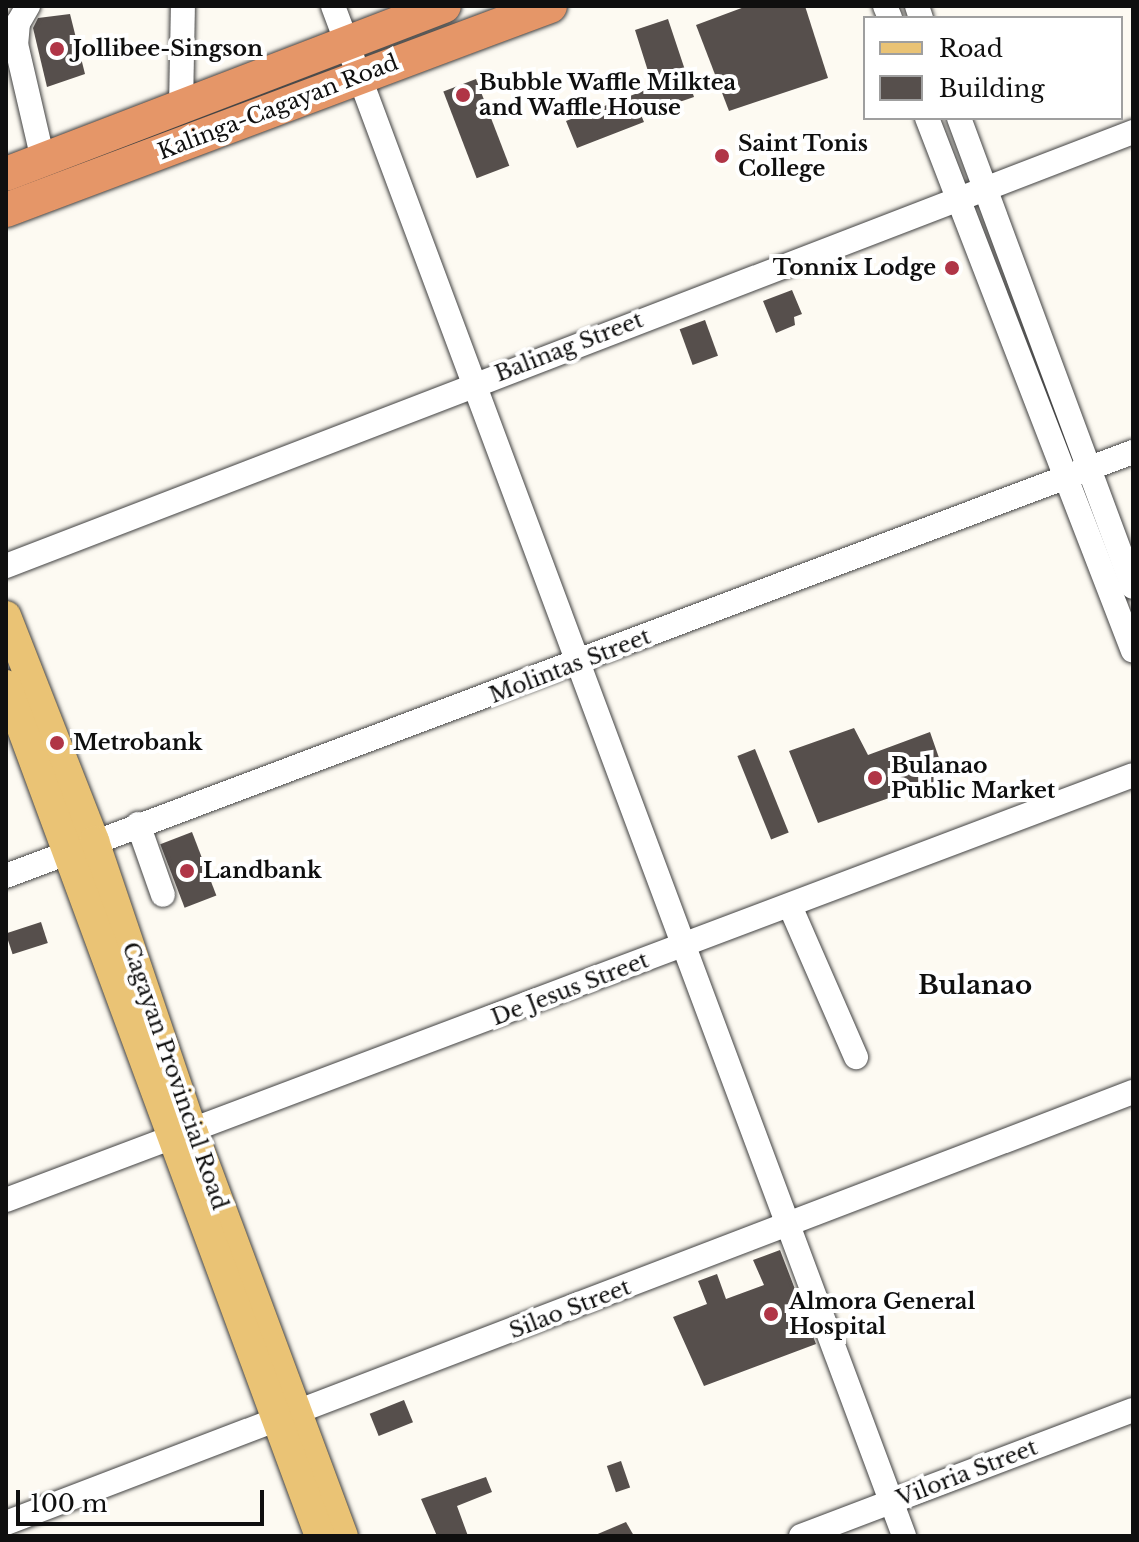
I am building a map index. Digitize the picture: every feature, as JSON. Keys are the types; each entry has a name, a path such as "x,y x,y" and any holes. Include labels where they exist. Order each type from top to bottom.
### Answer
{"highway":[{"name":"Kalinga-Cagayan Road","path":"6,174 444,6"},
{"name":"Kalinga-Cagayan Road","path":"6,210 550,6"}],"main road":[{"name":"Cagayan Provincial Road","path":"6,616 182,1138 289,1417 343,1536"},
{"name":"Cagayan Provincial Road","path":"6,685 82,846"},
{"name":"Cagayan Provincial Road","path":"289,1417 320,1536"}],"street":[{"path":"28,6 18,23 16,44 43,160"},
{"path":"181,107 183,6"},
{"path":"333,6 582,662 785,1226 904,1536"},
{"path":"928,120 1062,477 1133,651"},
{"path":"960,120 1087,470 1133,587"},
{"name":"Balinag Street","path":"6,566 1133,132"},
{"name":"Molintas Street","path":"6,876 138,824 582,662 1133,452"},
{"name":"De Jesus Street","path":"6,1200 182,1138 1133,775"},
{"path":"138,824 163,895"},
{"path":"790,906 856,1057"},
{"name":"Silao Street","path":"6,1523 1133,1092"},
{"name":"Viloria Street","path":"801,1536 1133,1410"}],"building":[{"path":"747,6 805,6 828,78 729,111 696,25"},
{"path":"70,14 85,74 47,87 33,28 38,18"},
{"path":"668,19 694,97 641,115 644,122 577,148 566,121 653,87 635,30"},
{"path":"476,79 509,166 477,178 443,92"},
{"path":"792,290 802,314 794,317 795,325 776,333 763,301"},
{"path":"705,320 718,356 693,365 680,329"},
{"name":"Bulanao Public Market","path":"854,728 868,755 930,732 946,778 818,823 789,751"},
{"path":"755,749 789,832 771,840 737,756"},
{"name":"Landbank","path":"192,832 216,895 185,908 160,844"},
{"path":"41,922 48,943 13,954 6,933"},
{"path":"780,1250 816,1344 704,1386 673,1317 707,1304 698,1281 717,1274 726,1299 764,1285 753,1260"},
{"path":"404,1400 413,1422 379,1436 370,1414"},
{"path":"621,1461 630,1487 616,1492 607,1466"},
{"path":"486,1477 492,1492 457,1506 468,1536 437,1536 421,1499"},
{"path":"626,1522 634,1536 593,1536"}],"place":[{"name":"Jollibee-Singson","path":"57,49"},
{"name":"Bubble Waffle Milktea and Waffle House","path":"463,95"},
{"name":"Saint Tonis College","path":"722,156"},
{"name":"Tonnix Lodge","path":"952,268"},
{"name":"Metrobank","path":"57,743"},
{"name":"Bulanao Public Market","path":"875,778"},
{"name":"Landbank","path":"187,871"},
{"name":"Almora General Hospital","path":"771,1314"}],"district":[{"name":"Bulanao","path":"975,986"}]}
